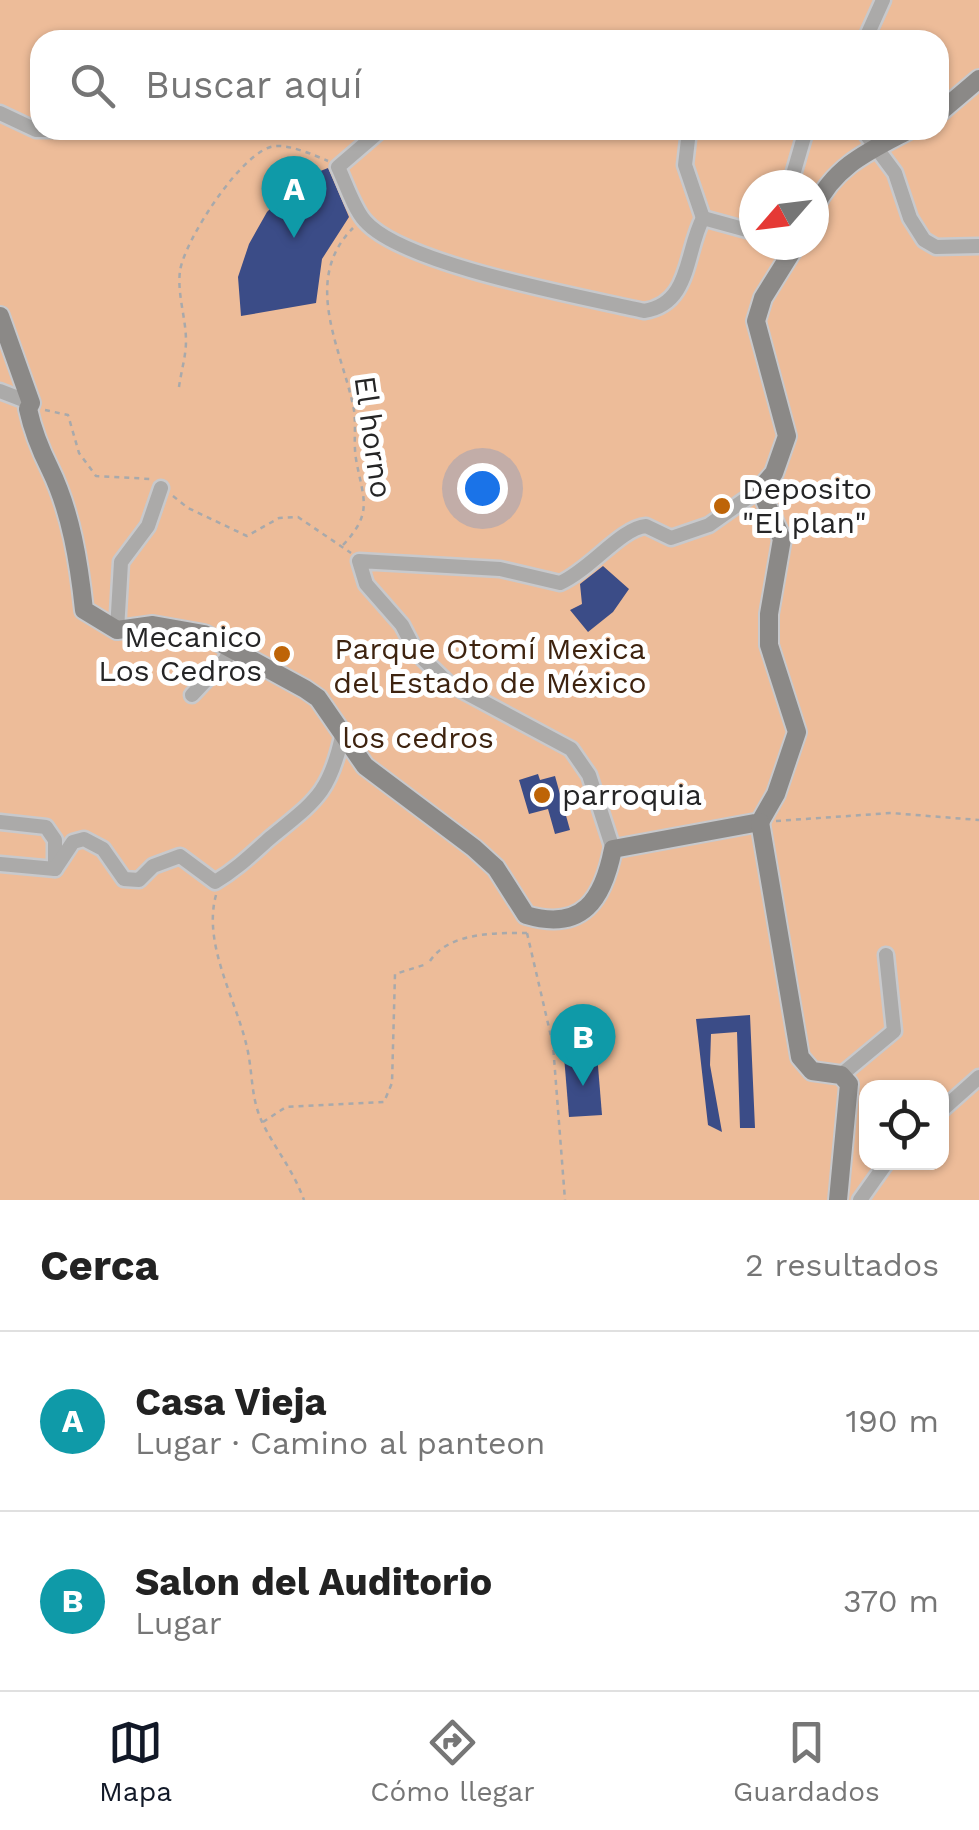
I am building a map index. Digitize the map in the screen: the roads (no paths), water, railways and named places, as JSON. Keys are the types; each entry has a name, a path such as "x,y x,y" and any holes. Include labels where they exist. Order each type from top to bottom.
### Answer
{"main road":[{"path":"949,105 979,80"},
{"path":"829,183 858,155 889,140"},
{"path":"787,260 763,298 756,321 787,436 774,473 760,489 782,539 769,614 769,645 798,732 776,794 760,822 800,1058 812,1071 841,1074 849,1084 838,1200"},
{"path":"0,316 29,406 38,452 50,470 76,550 84,610 117,630 178,627 231,645 318,698 365,766 496,868 526,915 544,920 578,916 591,905 608,875 613,849 760,822"}],"street":[{"path":"870,30 882,0"},
{"path":"0,112 30,127"},
{"path":"370,140 338,168 362,220 412,252 505,280 644,311 659,309 678,291 703,218 684,164 688,140"},
{"path":"793,170 802,140"},
{"path":"872,140 895,173 910,218 924,240 936,247 979,246"},
{"path":"703,218 739,228"},
{"path":"0,391 29,406"},
{"path":"117,630 122,562 148,526 161,488"},
{"path":"613,849 588,775 571,749 448,683 416,652 402,625 366,584 359,561 500,569 560,583 597,562 628,531 646,526 672,538 709,525 760,489"},
{"path":"192,696 226,659 231,645"},
{"path":"55,869 74,842 84,838 104,850 124,879 139,880 153,866 180,856 215,882 293,824 314,802 329,780 343,732"},
{"path":"0,822 46,827 55,840 55,869"},
{"path":"0,864 55,869"},
{"path":"841,1074 894,1031 886,954"},
{"path":"949,1104 979,1077"},
{"path":"860,1200 881,1170"}],"place":[{"name":"Casa Vieja","path":"294,238"},
{"name":"Deposito \"El plan\"","path":"722,506"},
{"name":"Mecanico Los Cedros","path":"282,654"},
{"name":"parroquia","path":"542,795"},
{"name":"Salon del Auditorio","path":"583,1086"}],"park label":[{"name":"Parque Otomí Mexica del Estado de México","path":"490,666"},
{"name":"los cedros","path":"418,738"}]}
